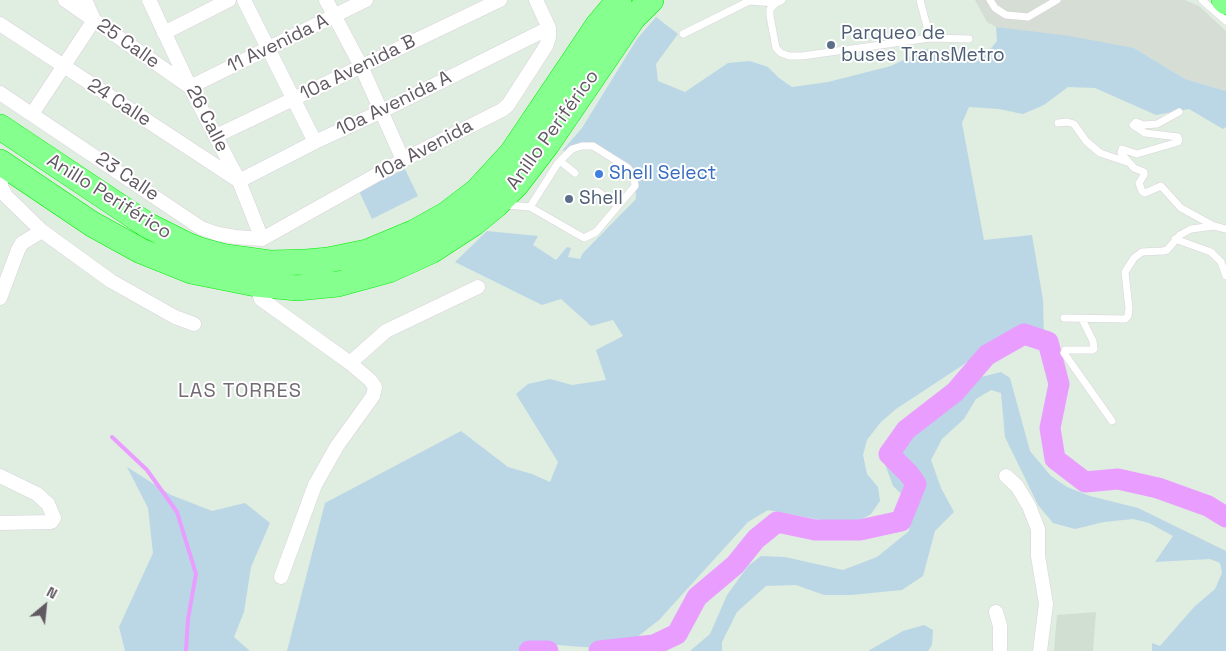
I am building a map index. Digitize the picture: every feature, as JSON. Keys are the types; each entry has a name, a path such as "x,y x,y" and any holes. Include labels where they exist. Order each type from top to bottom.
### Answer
{"highway":[{"name":"Anillo Periférico","path":"0,127 147,225 200,250 232,258 270,262 328,260 367,252 416,232 446,214 477,191 523,138 598,25 619,0"},
{"name":"Anillo Periférico","path":"4,164 92,224 141,250 191,270 256,284 297,288 338,284 389,270 431,251 474,223 516,185 555,154 634,18 651,0"}],"street":[{"name":"25 Calle","path":"65,0 190,87"},
{"path":"32,114 94,20 85,0"},
{"name":"26 Calle","path":"148,0 239,182 262,239"},
{"path":"164,33 229,0"},
{"path":"244,0 315,142"},
{"path":"326,0 361,66 403,160"},
{"name":"11 Avenida A","path":"190,87 366,0"},
{"name":"10a Avenida B","path":"216,136 500,0"},
{"path":"536,0 549,28"},
{"name":"24 Calle","path":"0,24 239,182"},
{"name":"10a Avenida A","path":"239,182 315,142 549,28"},
{"name":"10a Avenida","path":"262,239 403,160 502,110 508,105 546,46 549,28"},
{"name":"23 Calle","path":"0,93 201,228 218,234 262,239"},
{"path":"4,164 1,186 6,196 42,231 111,281 168,313 194,324"},
{"path":"0,298 22,243 42,231"},
{"path":"256,284 261,299 350,364 370,380 375,387 373,396 337,446 315,485 281,577"},
{"path":"350,364 386,331 478,287"},
{"path":"0,476 37,494 48,504 54,518 50,522 0,523"},
{"path":"1006,476 1017,486 1029,506 1038,529 1038,556 1046,604 1040,651"},
{"path":"996,612 1000,626 1000,651"}],"lane":[{"path":"920,0 930,38"},
{"path":"990,0 995,8 1006,15 1028,17 1057,0"},
{"path":"1202,0 1226,21"},
{"path":"683,34 749,1 779,1"},
{"path":"779,1 770,9 770,16 776,48 781,53 789,56 802,56 930,38 969,39"},
{"path":"1179,112 1157,124 1134,123 1134,125 1145,134 1178,137 1180,140 1137,154 1122,149 1121,153 1134,168 1144,172 1139,183 1142,191 1145,193 1161,186 1181,208 1214,226 1226,229"},
{"path":"1058,123 1068,122 1074,124 1086,141 1100,152 1127,162"},
{"path":"496,205 530,207 584,238 596,232 635,186 634,176 628,168 593,146 582,146 555,154 530,207"},
{"path":"555,154 574,173"},
{"path":"597,191 618,206"},
{"path":"1064,318 1122,320 1127,318 1129,309 1126,267 1142,252 1167,250 1174,244 1175,239 1191,229 1214,226"},
{"path":"1175,239 1211,252 1221,262 1226,276"},
{"path":"1082,319 1093,340 1094,349 1065,350 1064,353 1112,421"}],"shaded area":[{"path":"975,0 1185,0 1199,6 1226,31 1226,91 1185,79 1134,48 996,27 987,22"},
{"path":"656,17 678,34 656,64 658,81 685,92 728,63 750,61 768,67 792,87 828,82 891,66 926,49 960,53 987,53 997,41 996,27 1070,36 1134,48 1185,79 1226,91 1226,127 1223,129 1189,109 1156,115 1095,88 1068,87 1044,105 1023,114 999,109 969,107 962,123 984,240 1032,235 1043,300 1044,343 1030,334 1007,336 896,409 880,423 867,440 863,455 867,474 878,487 880,501 871,514 859,521 821,520 768,510 748,522 659,620 636,638 611,649 543,644 522,651 287,651 325,503 461,431 508,467 550,482 558,462 516,394 528,384 550,379 572,385 606,380 596,350 623,336 613,320 591,326 561,299 542,305 455,262 487,231 538,236 533,245 556,260 567,247 571,248 568,257 580,259 583,253 636,199 635,177 586,145 562,151 582,128 637,39"},
{"path":"405,169 418,196 372,219 359,191"},
{"path":"1001,372 1010,378 1030,451 1051,476 1067,487 1090,496 1138,508 1226,551 1226,651 1152,651 1152,643 1160,646 1194,607 1215,589 1222,573 1220,563 1210,559 1155,562 1173,536 1149,523 1133,519 1104,522 1075,529 1053,523 1038,505 1005,437 1001,393 991,390 976,399 964,419 942,439 931,460 941,488 954,512 935,531 923,576 902,590 851,595 824,595 796,585 766,586 737,612 722,642 722,651 690,651 710,634 727,595 748,566 761,556 785,557 843,570 877,557 909,531 912,504 893,486 885,464 895,439 908,426 981,377"},
{"path":"127,467 171,495 212,511 245,503 270,523 251,567 244,612 234,637 250,651 125,651 119,627 153,553 148,508"},
{"path":"1096,612 1093,651 1054,651 1057,615"},
{"path":"924,625 933,630 932,645 928,651 868,651 903,631"}],"waterway":[{"path":"599,651 654,645 677,634 697,597 735,565 756,539 777,522 815,530 860,530 901,521 916,484 889,454 906,430 955,392 987,355 1024,334 1048,342 1059,384 1050,428 1055,459 1085,482 1118,479 1158,488 1208,506 1226,517"},
{"path":"112,437 147,470 177,512 196,574 188,619 186,651"},
{"path":"529,651 548,651"}],"place":[{"name":"Parqueo de buses TransMetro","path":"831,45"},
{"name":"Shell Select","path":"599,174"},
{"name":"Shell","path":"569,199"}],"district":[{"name":"LAS TORRES","path":"240,392"}]}
